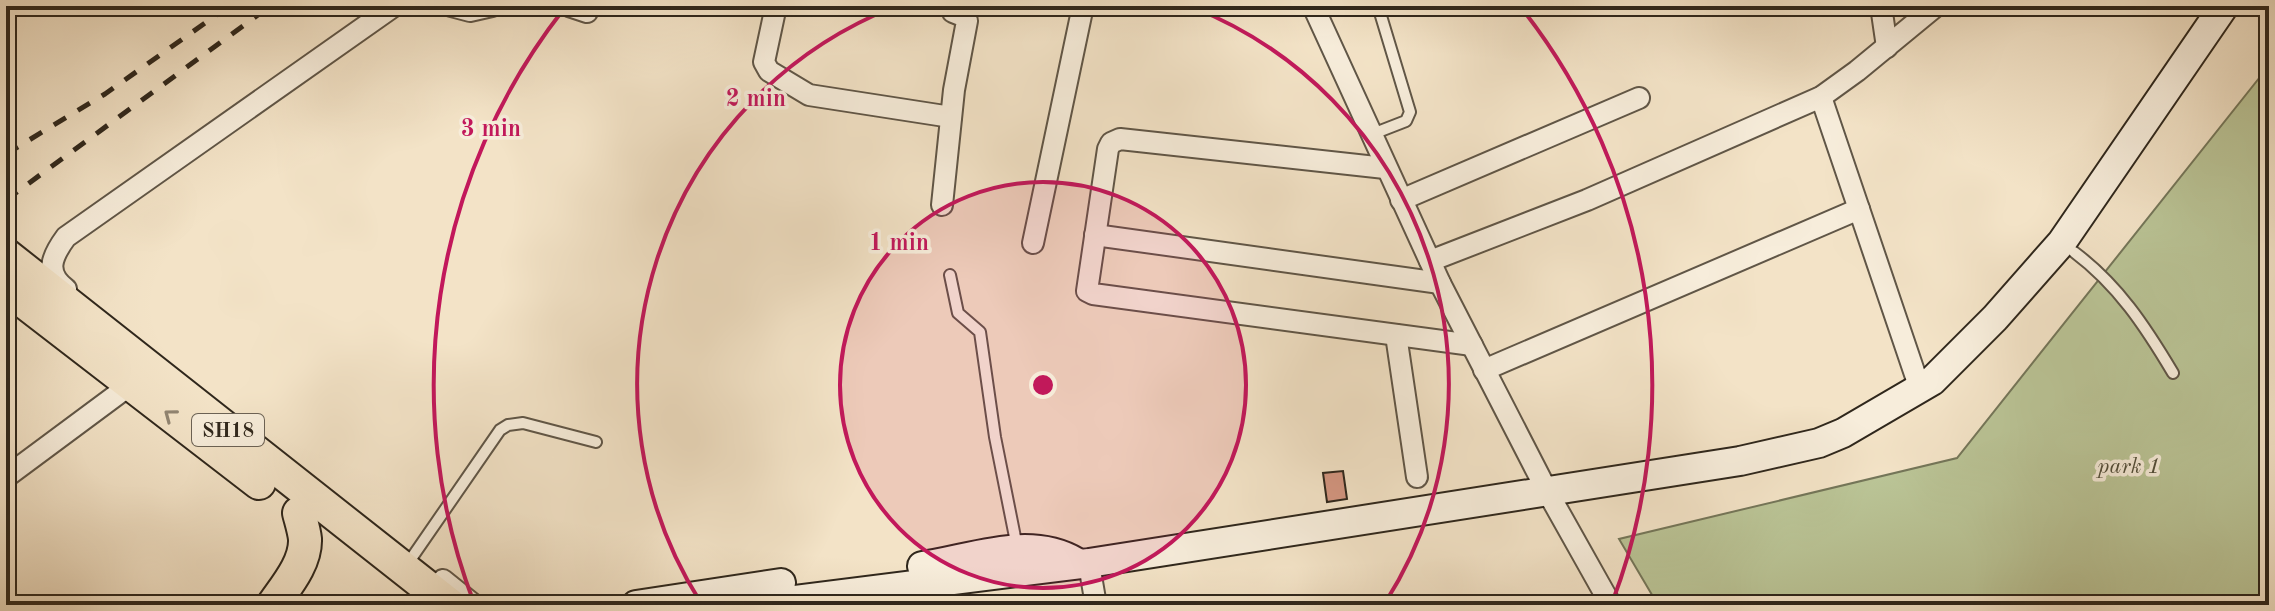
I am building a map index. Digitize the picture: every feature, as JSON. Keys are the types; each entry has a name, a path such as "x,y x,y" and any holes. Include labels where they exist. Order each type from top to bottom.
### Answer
{"main road":[{"name":"SH18","path":"6,255 450,605"},
{"name":"SH18","path":"6,288 299,513"},
{"path":"273,605 293,575 303,551 305,538 299,513"},
{"path":"299,513 416,605"}],"street":[{"path":"394,6 66,237 51,260 51,271 58,284 474,605"},
{"path":"451,6 470,11 492,6"},
{"path":"776,6 764,62 769,71 802,93 951,117"},
{"path":"1033,243 1083,6"},
{"path":"1313,6 1440,283 1550,497 1611,605"},
{"path":"1881,6 1887,47"},
{"path":"1430,261 1587,200 1821,97 1936,6"},
{"path":"755,605 1079,568 1550,497 1819,443 1843,433 1920,389 1967,347 2062,242 2224,6"},
{"path":"1550,497 1743,477 1813,462 1847,449 1936,393 2002,331 2074,252 2242,6"},
{"path":"942,205 951,117 967,21 946,7"},
{"path":"1821,97 1920,389"},
{"path":"1401,200 1639,98"},
{"path":"1385,168 1120,139 1111,143 1108,149 1086,287 1093,294 1472,345"},
{"path":"1484,370 1859,209"},
{"path":"1095,235 1440,283"},
{"path":"1396,335 1417,477"},
{"path":"6,477 130,385"},
{"path":"636,605 925,566 1018,549 1043,549 1062,554 1079,568 1096,605"},
{"path":"894,605 1079,568"}],"lane":[{"path":"1370,135 1406,121 1410,112 1378,6"},
{"path":"2074,252 2100,272 2123,297 2149,332 2173,373"},
{"path":"950,275 958,313 980,332 995,437 1018,549"},
{"path":"413,556 500,430 508,425 523,423 596,442"}],"green space":[{"name":"park 1","path":"2260,77 2269,87 2269,605 1658,605 1619,539 1957,458"}],"building":[{"path":"1343,471 1347,499 1327,502 1323,473"}],"railway":[{"path":"6,154 105,94 229,6"},
{"path":"6,200 270,6"}]}
